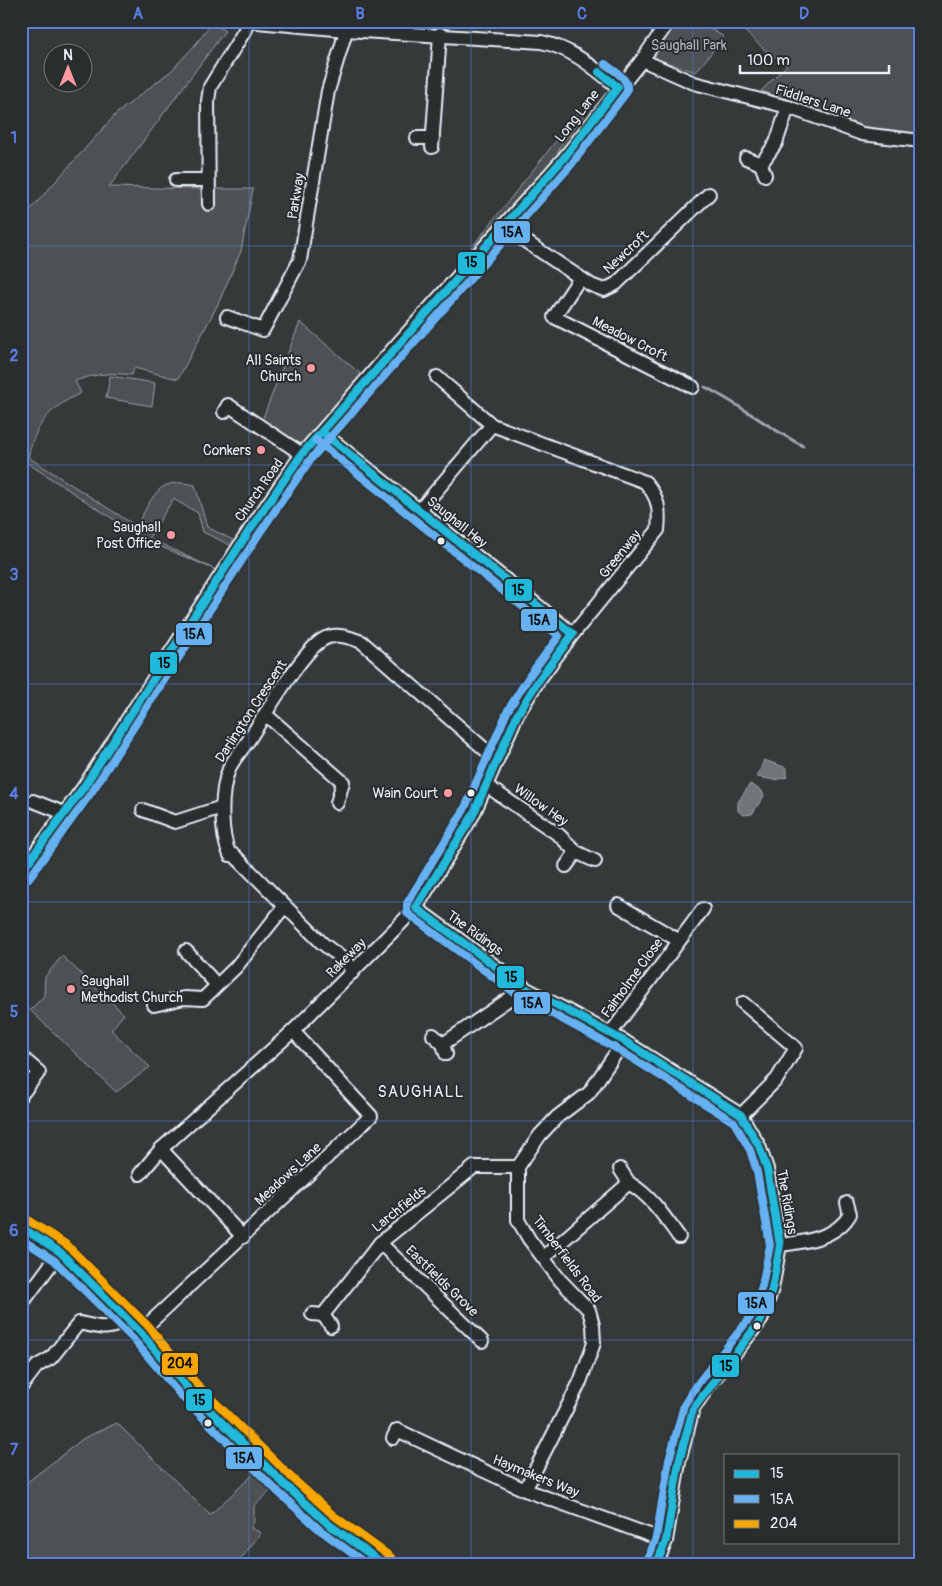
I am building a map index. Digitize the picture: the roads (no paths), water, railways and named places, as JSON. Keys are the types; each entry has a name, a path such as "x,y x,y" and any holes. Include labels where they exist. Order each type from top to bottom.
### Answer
{"street":[{"path":"209,204 208,101 210,87 245,30 247,21 411,27 440,34 550,44 576,55 618,87"},
{"name":"Long Lane","path":"564,158 618,87 642,60 669,21"},
{"name":"Parkway","path":"227,317 263,330 300,260 328,92 348,26"},
{"path":"417,138 433,142 440,34"},
{"name":"Fiddlers Lane","path":"642,60 694,83 788,107 862,134 921,141"},
{"path":"746,158 763,169 776,143 788,107"},
{"name":"Church Road","path":"21,872 38,853 125,724 251,528 302,454 564,158"},
{"path":"176,180 208,180"},
{"name":"Newcroft","path":"504,227 591,286 604,290 612,286 709,194"},
{"name":"Meadow Croft","path":"580,278 549,316 693,387"},
{"name":"Greenway","path":"437,377 492,425 646,482 655,493 660,509 658,530 573,634 538,681 517,715 500,754"},
{"path":"229,405 302,454"},
{"path":"420,511 492,425"},
{"name":"Saughall Hey","path":"322,432 573,634"},
{"name":"Darlington Crescent","path":"352,973 348,962 322,943 284,907 234,855 230,855 226,846 222,807 229,769 265,714 311,649 323,639 348,636 362,642 500,754"},
{"path":"265,714 348,779 337,803"},
{"name":"Rakeway","path":"140,1174 161,1149 293,1031 416,908 473,815 500,754"},
{"name":"Willow Hey","path":"487,786 553,830 576,852 595,862"},
{"path":"33,801 64,813"},
{"path":"143,810 174,822 222,807"},
{"path":"566,866 576,852"},
{"name":"Fairholme Close","path":"618,905 636,910 678,940"},
{"path":"154,1005 184,998 203,999 213,987 236,967 284,907"},
{"name":"The Ridings","path":"416,908 525,988 624,1042 741,1115 759,1146 768,1169 780,1245 772,1289 761,1320 707,1388 693,1409 679,1462 666,1541 656,1565"},
{"name":"Fairholme Close","path":"610,1034 703,908"},
{"path":"186,951 213,987"},
{"path":"433,1035 444,1049 525,988"},
{"path":"741,1115 778,1079 796,1048 749,1004"},
{"name":"Meadows Lane","path":"140,1332 371,1116 293,1031"},
{"path":"518,1167 540,1134 557,1117 589,1093 624,1042"},
{"path":"21,1095 43,1076 24,1060"},
{"path":"161,1149 243,1237"},
{"name":"Larchfields","path":"330,1326 317,1314 380,1243 474,1167 518,1167"},
{"name":"Timberfields Road","path":"518,1167 518,1220 560,1280 589,1310 593,1325 594,1343 580,1382 524,1490"},
{"path":"620,1169 629,1183 642,1191 656,1205 679,1237"},
{"path":"544,1257 629,1183"},
{"path":"780,1245 802,1242 827,1234 845,1223 852,1210"},
{"path":"21,1227 60,1252 140,1332 189,1390 254,1456 327,1523 385,1565"},
{"name":"Eastfields Grove","path":"380,1243 482,1341"},
{"path":"21,1305 60,1252"},
{"path":"21,1387 37,1366 51,1358 79,1323 113,1328 120,1324 124,1316"},
{"name":"Haymakers Way","path":"397,1430 524,1490 666,1541"}],"waterway":[{"path":"705,387 803,446"}],"place":[{"name":"All Saints Church","path":"311,368"},
{"name":"Conkers","path":"261,450"},
{"name":"Saughall Post Office","path":"171,535"},
{"name":"Wain Court","path":"448,793"},
{"name":"Saughall Methodist Church","path":"71,989"}],"district":[{"name":"SAUGHALL","path":"421,1092"}],"park label":[{"name":"Saughall Park","path":"689,45"}]}
